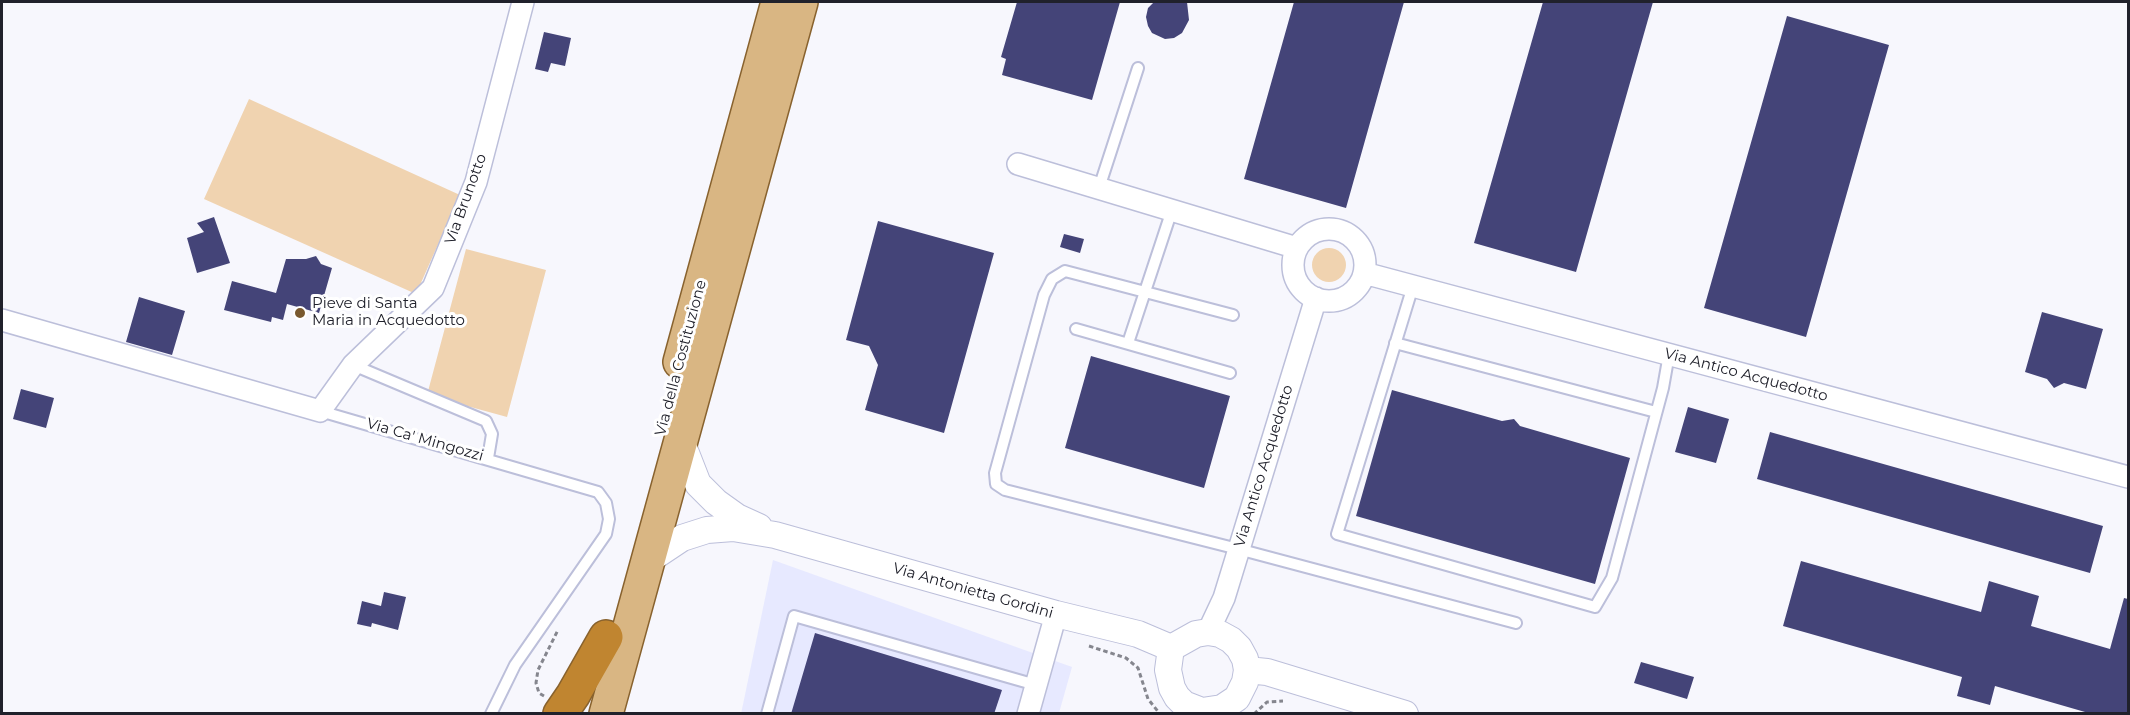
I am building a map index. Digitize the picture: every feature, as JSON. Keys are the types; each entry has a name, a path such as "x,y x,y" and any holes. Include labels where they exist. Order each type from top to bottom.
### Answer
{"highway":[{"path":"560,714 606,637"}],"main road":[{"name":"Via della Costituzione","path":"585,714 778,2"},
{"path":"606,714 801,2"}],"street":[{"name":"Via Brunotto","path":"320,411 352,365 433,288 476,183 523,2"},
{"path":"1018,164 1298,248"},
{"path":"1325,229 1336,230 1347,234 1362,250 1365,262 1364,273 1351,294 1328,301 1305,292 1293,271 1293,259 1305,239 1314,232 1325,229"},
{"name":"Via Antico Acquedotto","path":"1364,273 2128,477"},
{"name":"Via Antico Acquedotto","path":"1208,632 1224,598 1316,298"},
{"name":"Via Ca' Mingozzi","path":"2,320 320,411"},
{"name":"Via Antonietta Gordini","path":"682,443 698,484 710,496 737,517 775,535 1053,624 1138,634 1171,648"},
{"name":"Via Antonietta Gordini","path":"649,560 682,538 707,530 733,528 775,535"},
{"path":"1028,714 1053,624"},
{"path":"1208,632 1220,634 1231,640 1245,659 1247,670 1242,690 1237,698 1222,711 1202,711 1184,704 1177,697 1169,679 1171,648 1196,634 1208,632"},
{"path":"1247,670 1267,672 1405,714"}],"lane":[{"path":"1099,188 1138,68"},
{"path":"1128,344 1172,210"},
{"path":"1233,315 1065,271 1052,279 1044,295 998,461 995,472 996,484 1005,490 1239,549 1516,623"},
{"path":"1413,286 1337,534 1595,607 1612,578 1669,354"},
{"path":"1077,328 1230,373"},
{"path":"1395,343 1656,412"},
{"path":"352,365 486,421 492,434 488,458"},
{"name":"Via Ca' Mingozzi","path":"320,411 488,458 598,492 606,502 609,519 606,534 515,665 491,714"},
{"path":"767,714 794,616 1036,685"}],"path":[{"path":"1053,624 1126,658 1138,668 1148,699 1160,714"},
{"path":"1254,714 1267,702 1281,700 1290,703"}],"shaded area":[{"path":"249,99 460,195 416,294 204,199"},
{"path":"1329,248 1341,253 1346,265 1341,277 1329,282 1317,277 1312,265 1317,253"},
{"path":"466,249 546,270 507,417 427,395"},
{"path":"773,560 1072,667 1059,713 741,714"}],"building":[{"path":"1017,2 1120,2 1092,100 1002,75 1006,59 1001,57"},
{"path":"1154,2 1187,2 1189,20 1182,33 1174,38 1165,39 1152,33 1146,17 1148,8"},
{"path":"1294,2 1404,2 1346,208 1244,179"},
{"path":"1543,2 1653,2 1576,272 1474,243"},
{"path":"1787,16 1889,45 1806,337 1704,308"},
{"path":"544,32 571,38 565,66 551,63 548,72 535,69"},
{"path":"214,217 230,263 197,273 187,238 204,232 197,223"},
{"path":"878,221 994,253 944,433 865,410 878,365 869,346 846,340"},
{"path":"1064,234 1084,239 1080,253 1060,247"},
{"path":"316,256 321,264 332,268 319,313 287,304 283,320 272,317 271,322 224,310 232,281 276,293 286,259 306,259"},
{"path":"139,297 185,311 172,355 126,342"},
{"path":"2042,312 2103,329 2086,389 2064,383 2054,388 2047,379 2025,372"},
{"path":"1091,356 1230,396 1204,488 1065,448"},
{"path":"21,389 54,398 46,428 13,419"},
{"path":"1392,390 1502,421 1514,419 1520,426 1630,458 1595,584 1356,516"},
{"path":"1688,407 1729,419 1716,463 1675,452"},
{"path":"1770,432 2103,526 2090,573 1757,479"},
{"path":"1801,561 1981,612 1989,581 2039,596 2031,626 2110,649 2124,598 2128,599 2128,714 2092,714 1995,686 1990,705 1957,696 1962,677 1783,626"},
{"path":"384,592 406,597 398,630 372,623 371,627 357,624 362,601 381,606"},
{"path":"815,633 1002,690 994,714 791,714"},
{"path":"1641,662 1694,677 1687,699 1634,683"}],"place":[{"name":"Pieve di Santa Maria in Acquedotto","path":"300,313"}]}
